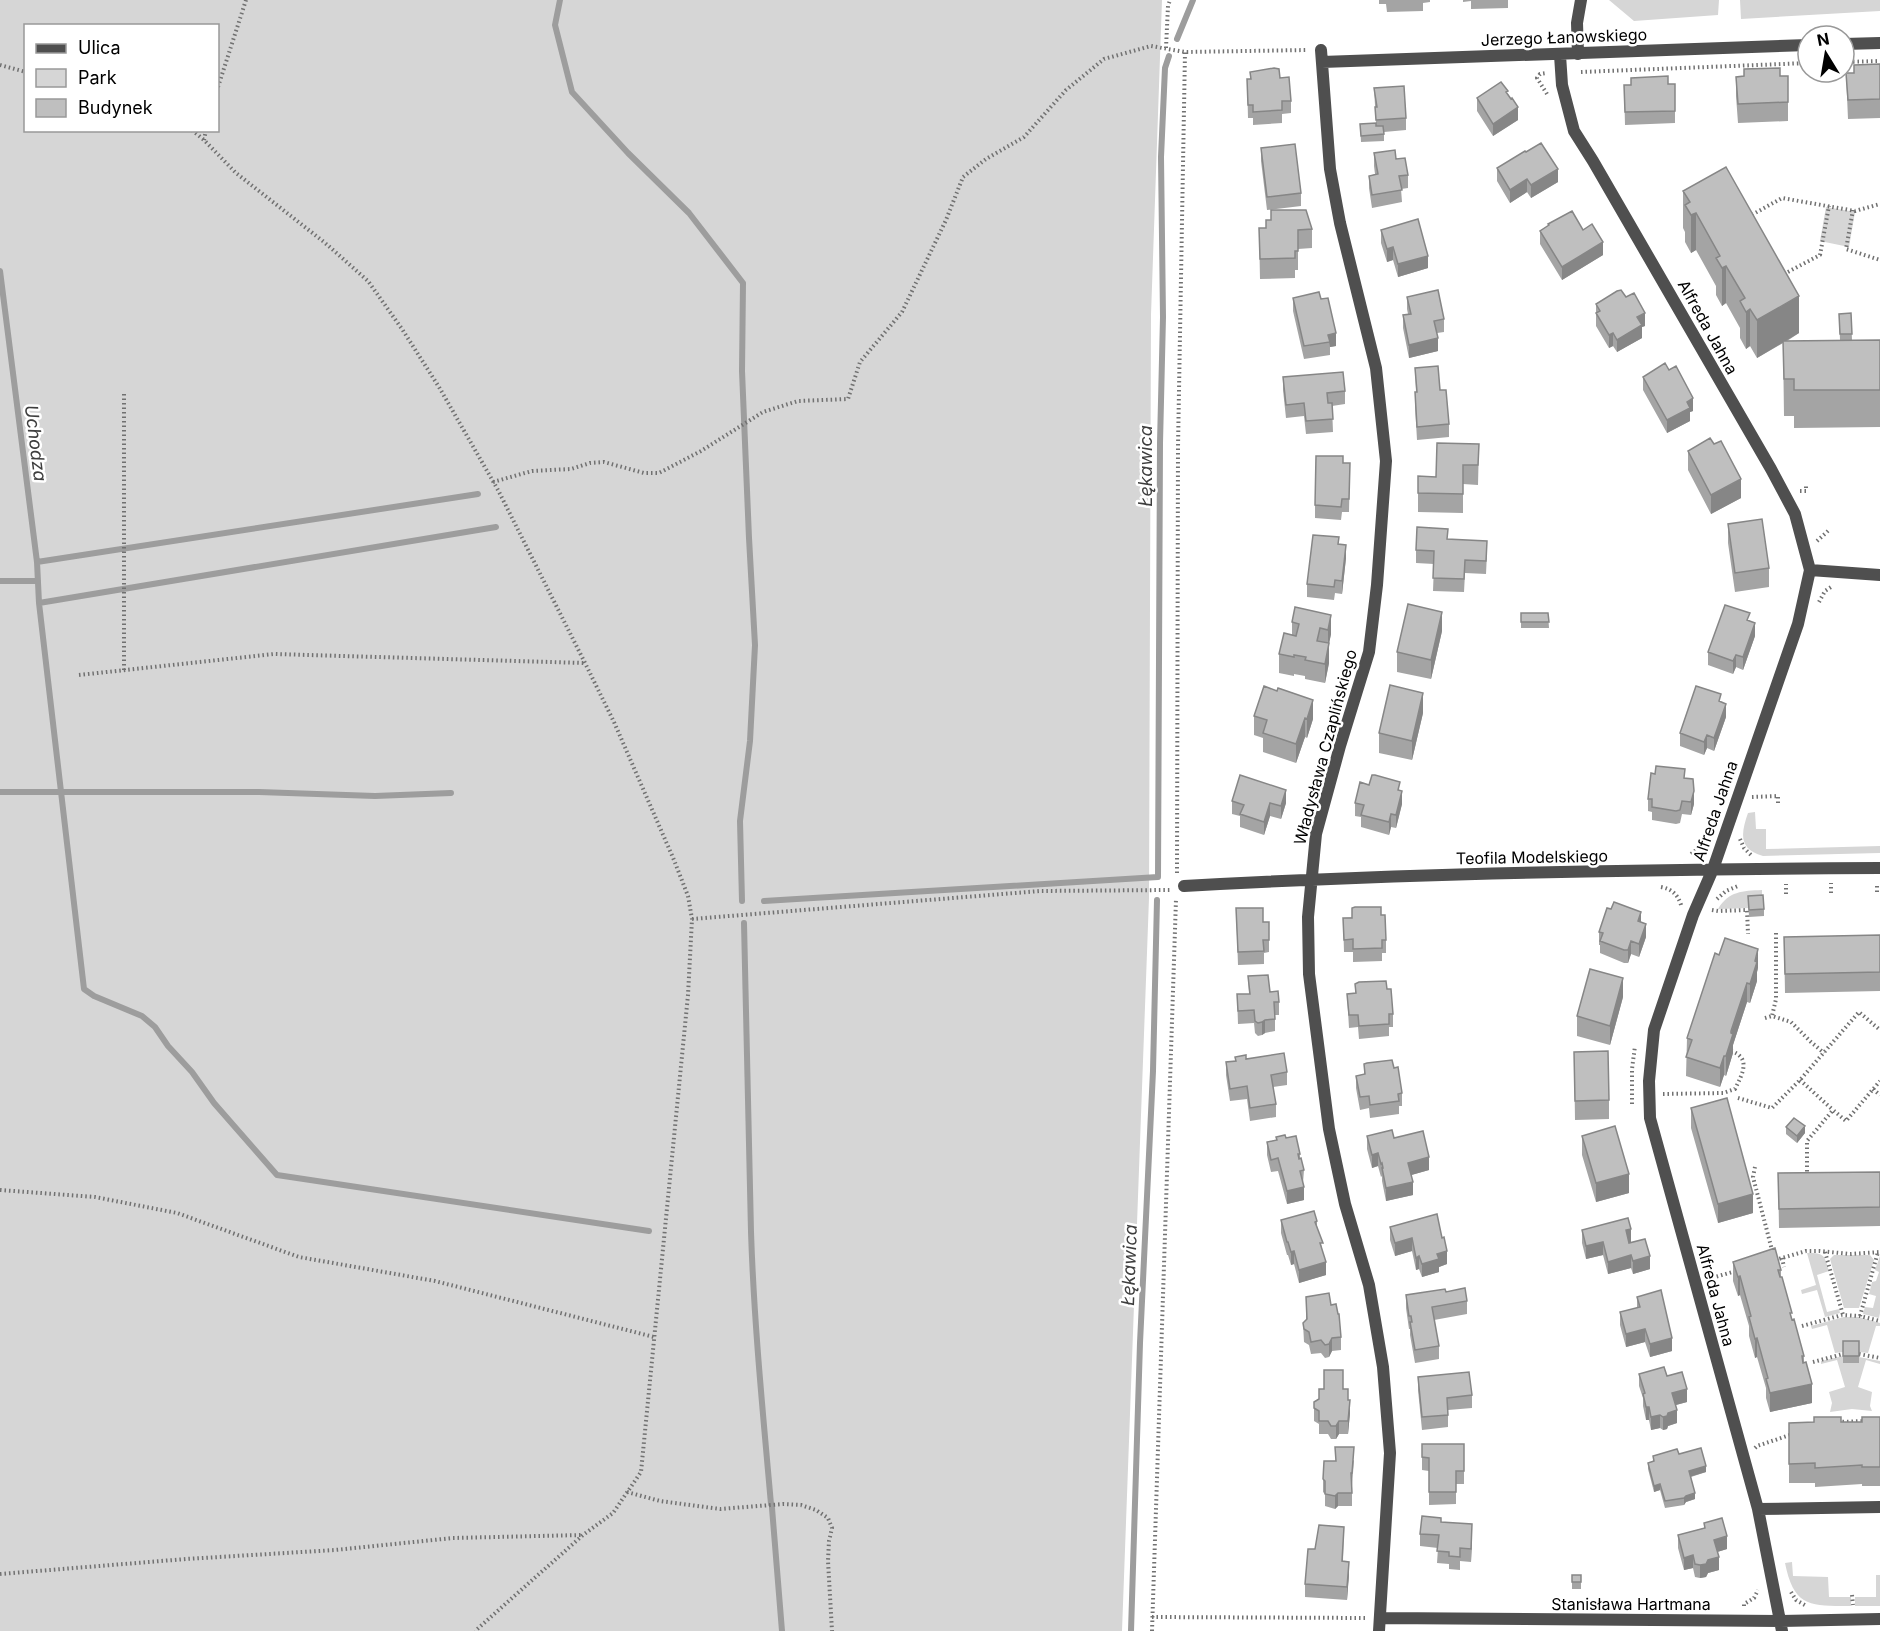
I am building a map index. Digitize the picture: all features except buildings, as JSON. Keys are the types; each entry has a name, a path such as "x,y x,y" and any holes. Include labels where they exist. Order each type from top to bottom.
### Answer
{"street":[{"path":"1578,54 1577,23 1581,0"},
{"path":"1856,44 1880,43"},
{"name":"Jerzego Łanowskiego","path":"1321,56 1560,55 1796,45"},
{"name":"Alfreda Jahna","path":"1560,55 1562,85 1574,131 1776,478 1795,514 1810,570 1798,624 1654,1030 1649,1082 1650,1118 1758,1509 1782,1626"},
{"name":"Władysława Czaplińskiego","path":"1321,56 1330,169 1340,223 1376,368 1386,461 1377,585 1369,652 1316,834 1308,917 1309,974 1329,1129 1345,1204 1369,1285 1383,1367 1390,1453 1376,1625"},
{"path":"1810,570 1880,575"},
{"name":"Teofila Modelskiego","path":"1180,882 1713,869 1880,868"},
{"path":"1758,1509 1880,1507"},
{"name":"Stanisława Hartmana","path":"1376,1625 1745,1621 1782,1626 1880,1619"}],"path":[{"path":"219,84 246,0"},
{"path":"1167,48 1170,0"},
{"path":"493,482 532,471 571,469 590,463 604,462 644,473 659,473 701,451 763,412 798,401 848,399 860,362 902,312 946,220 963,177 986,159 1024,137 1066,90 1104,60 1151,46 1185,52 1321,56"},
{"path":"1180,882 1178,447 1185,52"},
{"path":"1856,62 1880,61"},
{"path":"1581,72 1796,63"},
{"path":"0,65 24,71"},
{"path":"1548,96 1537,78 1540,74 1560,72"},
{"path":"194,132 236,173 324,242 368,281 402,328 439,387 493,482 585,663 614,722 688,896 692,919 688,995 641,1472 613,1513 583,1535 475,1631"},
{"path":"204,140 206,132"},
{"path":"1745,219 1782,198 1853,210 1880,204"},
{"path":"1778,277 1820,255 1829,206"},
{"path":"1853,210 1846,249 1880,260"},
{"path":"124,394 124,670"},
{"path":"1802,502 1796,490 1806,491 1806,484"},
{"path":"1814,531 1817,544 1829,530"},
{"path":"1818,604 1825,591 1835,584"},
{"path":"79,675 274,654 585,663"},
{"path":"1748,805 1751,797 1778,796 1778,805"},
{"path":"1739,831 1744,848 1751,856 1757,857"},
{"path":"1690,854 1697,851 1707,841"},
{"path":"1672,891 1673,870"},
{"path":"1876,892 1877,883 1880,882"},
{"path":"1822,883 1832,883 1831,893"},
{"path":"1777,884 1794,884"},
{"path":"1786,884 1786,894"},
{"path":"1717,899 1726,891 1743,885"},
{"path":"1660,886 1677,896 1681,909 1747,910 1748,934"},
{"path":"692,919 1040,891 1177,890 1152,1631"},
{"path":"1706,917 1712,909"},
{"path":"1772,1016 1776,999 1776,933"},
{"path":"1738,1098 1772,1108 1800,1080 1859,1012 1880,1030"},
{"path":"1765,1018 1772,1016 1791,1022 1824,1053"},
{"path":"1633,1112 1632,1069 1637,1040"},
{"path":"1659,1090 1663,1094 1730,1092 1737,1085 1744,1064 1744,1058 1731,1051"},
{"path":"1800,1080 1846,1121 1880,1081"},
{"path":"1873,1089 1880,1095"},
{"path":"1807,1177 1807,1141 1833,1110"},
{"path":"1755,1167 1753,1178 1775,1260"},
{"path":"0,1190 95,1197 177,1213 299,1257 435,1281 654,1337"},
{"path":"1765,1263 1806,1251 1850,1254 1879,1252 1860,1316"},
{"path":"1825,1252 1843,1315"},
{"path":"1782,1258 1784,1267"},
{"path":"1705,1280 1745,1269"},
{"path":"1802,1326 1843,1315 1880,1321"},
{"path":"1813,1362 1843,1354"},
{"path":"1859,1354 1880,1358"},
{"path":"1829,1424 1861,1420 1870,1422"},
{"path":"1753,1453 1757,1446 1799,1432"},
{"path":"627,1492 660,1501 720,1509 784,1504 816,1509 828,1518 832,1528 828,1560 832,1631"},
{"path":"0,1574 335,1550 453,1538 583,1535"},
{"path":"1737,1606 1754,1598 1759,1585"},
{"path":"1852,1595 1853,1609"},
{"path":"1744,1604 1745,1621"},
{"path":"1152,1617 1369,1618 1376,1625"}],"green space":[{"path":"0,0 1162,0 1151,315 1149,898 1122,1631 0,1631"},
{"path":"1609,0 1719,0 1718,15 1634,21"},
{"path":"1740,0 1880,0 1880,11 1741,19"},
{"path":"1826,207 1855,212 1849,247 1820,241"},
{"path":"1755,812 1756,829 1766,829 1766,849 1880,846 1880,853 1763,856 1745,845 1743,834 1748,813"},
{"path":"1762,890 1762,902 1749,908 1718,909 1731,895"},
{"path":"1807,1253 1821,1254 1825,1258 1829,1271 1817,1275 1827,1312 1839,1309 1840,1313 1825,1317 1817,1290 1802,1294 1801,1290 1816,1285"},
{"path":"1834,1255 1870,1255 1874,1260 1859,1308 1844,1308 1830,1259"},
{"path":"1880,1256 1879,1318 1863,1314 1865,1307 1873,1308 1876,1296 1869,1294 1872,1282 1876,1281 1879,1272 1875,1270"},
{"path":"1844,1317 1859,1317 1880,1323 1880,1326 1876,1326 1868,1353 1859,1352 1858,1348 1835,1353 1827,1325 1812,1329 1811,1326"},
{"path":"1843,1356 1858,1362 1859,1357 1880,1361 1880,1364 1866,1360 1858,1387 1872,1392 1870,1406 1872,1411 1852,1409 1830,1412 1832,1403 1829,1392 1845,1387 1837,1360 1821,1364 1821,1361"},
{"path":"1792,1562 1793,1576 1828,1577 1829,1597 1851,1597 1851,1606 1825,1606 1806,1601 1799,1596 1793,1589 1785,1563"},
{"path":"1876,1575 1880,1575 1880,1606 1855,1606 1855,1597 1876,1597"}],"waterway":[{"path":"560,0 555,25 572,92 628,153 689,213 743,283 742,371 755,645 750,741 740,821 742,901"},
{"name":"Łękawica","path":"1177,39 1193,0"},
{"name":"Łękawica","path":"764,901 1158,877 1160,443 1163,317 1161,157 1165,68 1169,56"},
{"path":"0,271 37,562 39,603 84,989 94,996 142,1016 155,1027 214,1103 277,1175 649,1231"},
{"path":"37,562 478,494"},
{"path":"39,603 496,527"},
{"name":"Uchodza","path":"0,581 38,581"},
{"path":"0,792 259,792 375,796 451,793"},
{"name":"Łękawica","path":"1131,1631 1140,1343 1153,1071 1157,900"},
{"path":"744,923 752,1266 771,1504"},
{"path":"772,1508 782,1631"}]}
